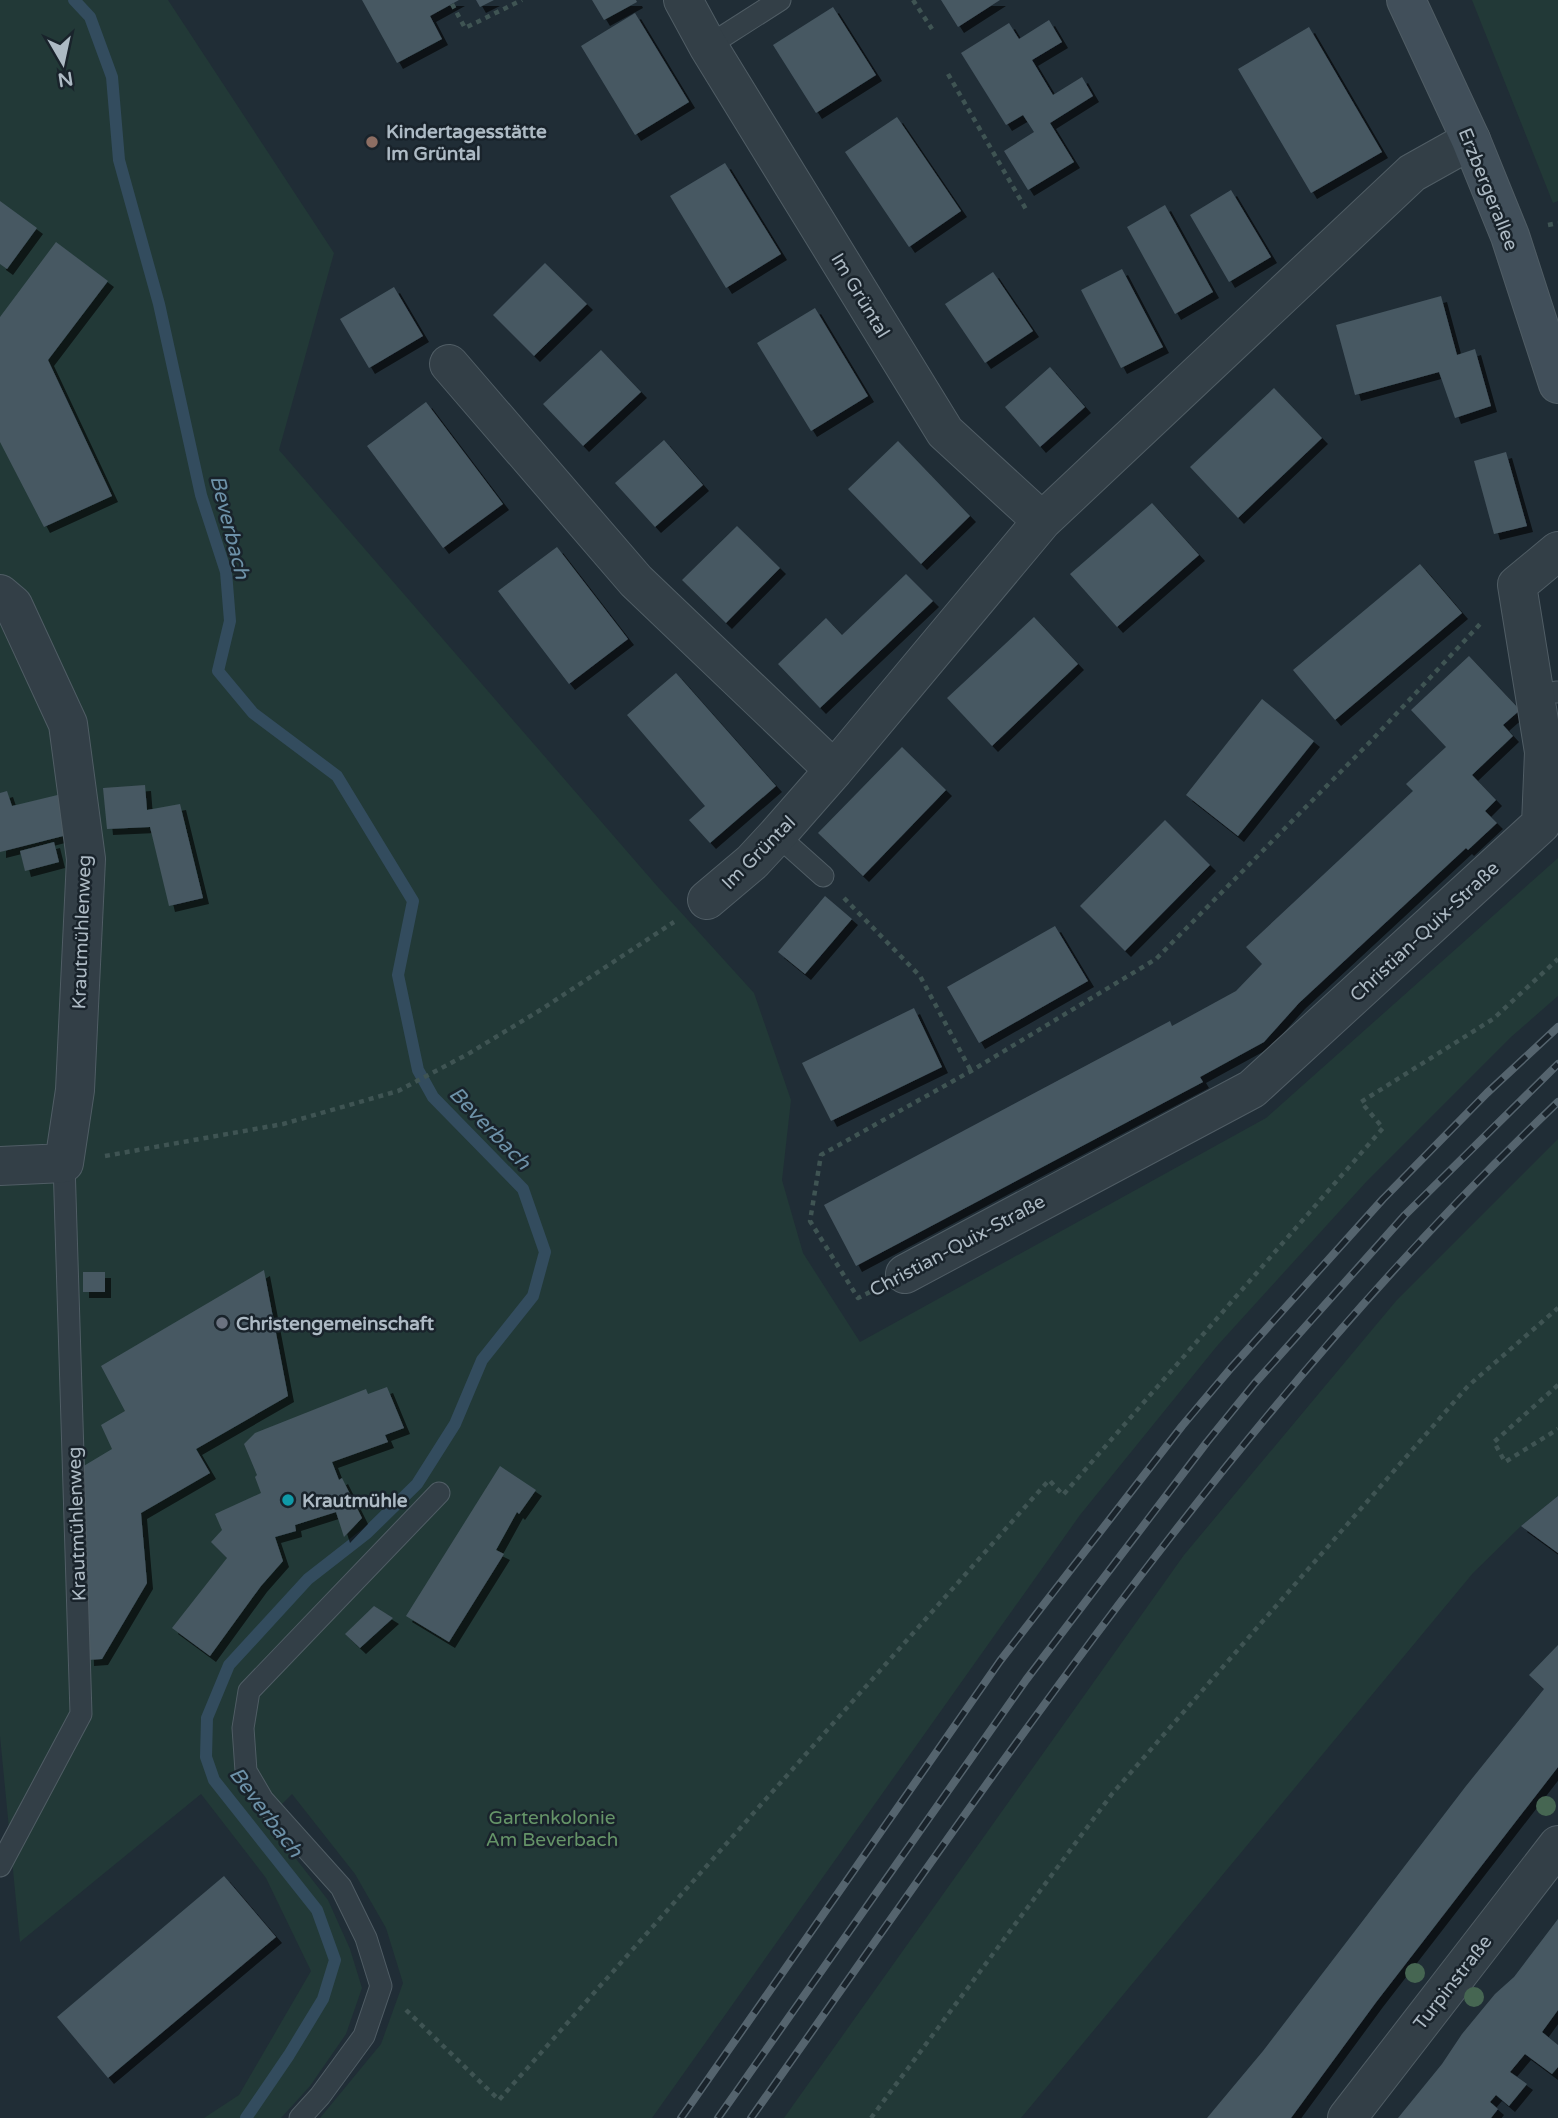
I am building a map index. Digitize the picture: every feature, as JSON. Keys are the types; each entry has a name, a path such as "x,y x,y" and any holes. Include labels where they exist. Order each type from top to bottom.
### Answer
{"street":[{"name":"Im Grüntal","path":"683,0 708,46 945,432 1042,521"},
{"name":"Erzbergerallee","path":"1406,0 1471,140 1510,236 1558,384"},
{"name":"Im Grüntal","path":"707,900 752,862 777,835 1042,521 1412,173 1471,140"},
{"path":"449,364 636,581 834,770"},
{"path":"1517,585 1558,551"},
{"name":"Christian-Quix-Straße","path":"905,1274 1252,1089 1541,824 1544,752 1517,585"},
{"name":"Krautmühlenweg","path":"0,594 13,605 68,724 86,859 75,1090 64,1163"},
{"path":"0,1166 64,1163"},
{"name":"Turpinstraße","path":"1347,2118 1558,1845"}],"lane":[{"path":"708,46 780,0"},
{"path":"777,835 823,876"},
{"name":"Krautmühlenweg","path":"0,1866 81,1714 64,1163"},
{"path":"300,2118 320,2096 364,2036 381,1986 366,1938 341,1887 263,1800 246,1771 243,1728 249,1691 439,1493"}],"path":[{"path":"452,4 466,28 522,0"},
{"path":"913,0 932,29"},
{"path":"948,74 1027,211"},
{"name":"Christian-Quix-Straße","path":"905,1274 858,1298 810,1221 821,1155 971,1071 1156,959 1371,741 1517,585"},
{"path":"823,876 920,976 971,1071"},
{"path":"64,1163 283,1124 398,1091 468,1054 542,1009 707,900"},
{"path":"381,1986 499,2100 1049,1480 1063,1494 1383,1128 1362,1102 1493,1019 1558,959"},
{"path":"871,2118 1112,1794 1468,1386 1558,1308"},
{"path":"1558,1385 1494,1442 1505,1462 1558,1429"}],"green space":[{"name":"Gartenkolonie Am Beverbach","path":"0,0 168,0 334,253 279,450 657,886 754,993 791,1100 782,1180 803,1253 860,1342 1266,1118 1558,858 1558,996 1511,1037 1367,1181 1217,1346 1080,1515 652,2118 320,2118 381,2044 403,1983 386,1928 355,1874 292,1794 266,1820 328,1900 350,1949 362,1988 346,2034 310,2086 281,2118 204,2118 239,2095 311,1971 266,1878 201,1794 20,1942 0,1736"},
{"path":"1472,0 1558,0 1558,201 1553,203"},
{"path":"1558,1139 1558,1496 1521,1526 1473,1573 1021,2118 784,2118 1184,1555 1396,1301"}],"building":[{"path":"362,0 459,0 430,16 442,39 397,63"},
{"path":"476,0 494,0 480,7"},
{"path":"592,0 636,0 637,2 604,20"},
{"path":"941,0 1000,0 958,27"},
{"path":"833,7 876,75 816,113 773,45"},
{"path":"635,13 689,102 635,135 581,46"},
{"path":"1049,20 1062,42 1032,60 1053,95 1082,77 1093,96 1050,123 1074,162 1028,190 1004,151 1034,132 1023,115 1006,125 961,53 1009,23 1019,39"},
{"path":"1309,27 1382,152 1311,193 1238,69"},
{"path":"897,117 961,211 909,247 845,152"},
{"path":"725,163 781,254 726,288 670,196"},
{"path":"1231,190 1271,257 1229,282 1190,215"},
{"path":"0,201 37,228 7,269 0,264"},
{"path":"1165,205 1213,292 1175,314 1127,227"},
{"path":"56,242 108,281 48,360 112,496 44,527 0,442 0,317"},
{"path":"545,263 587,304 534,356 493,315"},
{"path":"1122,269 1163,347 1121,368 1081,290"},
{"path":"993,272 1033,331 985,363 945,304"},
{"path":"394,287 423,336 369,368 340,319"},
{"path":"1441,296 1457,355 1475,349 1491,406 1455,418 1439,372 1355,395 1336,325"},
{"path":"815,308 868,396 811,431 757,343"},
{"path":"601,350 641,392 583,446 543,404"},
{"path":"1050,367 1085,407 1040,447 1005,407"},
{"path":"1274,388 1322,438 1238,518 1190,467"},
{"path":"426,402 503,504 443,548 367,446"},
{"path":"664,440 703,485 655,527 615,483"},
{"path":"898,441 970,516 921,564 848,489"},
{"path":"1506,452 1527,526 1494,534 1474,461"},
{"path":"1152,503 1199,555 1117,627 1070,574"},
{"path":"737,526 780,568 726,623 682,580"},
{"path":"557,547 628,639 569,684 498,591"},
{"path":"1420,564 1462,613 1335,720 1293,670"},
{"path":"906,574 933,601 820,708 778,664 826,618 842,635"},
{"path":"1034,617 1078,664 992,746 947,698"},
{"path":"1469,656 1520,710 1503,725 1513,736 1472,775 1496,800 1485,811 1497,823 1468,850 1466,848 1299,1003 1264,1042 1200,1077 1203,1082 856,1266 824,1205 1170,1021 1172,1026 1236,991 1262,964 1246,947 1413,791 1406,784 1446,747 1411,710"},
{"path":"676,673 776,786 710,843 689,820 705,806 627,715"},
{"path":"1262,699 1314,741 1238,836 1186,795"},
{"path":"902,747 946,790 863,876 818,833"},
{"path":"145,785 147,810 180,804 203,898 169,906 150,827 107,829 103,788"},
{"path":"7,791 12,806 70,792 75,833 0,852 0,793"},
{"path":"1165,820 1210,865 1125,951 1080,906"},
{"path":"54,842 59,862 25,871 20,851"},
{"path":"825,896 852,919 805,974 778,952"},
{"path":"1055,926 1088,981 979,1043 947,987"},
{"path":"914,1008 942,1067 831,1121 802,1063"},
{"path":"264,1270 288,1396 196,1449 210,1473 141,1513 147,1583 102,1659 88,1660 82,1467 112,1449 101,1425 125,1411 101,1366"},
{"path":"83,1272 105,1272 105,1292 83,1292"},
{"path":"387,1387 404,1428 385,1435 388,1442 332,1462 339,1480 342,1478 362,1518 344,1537 336,1512 295,1525 296,1531 275,1537 283,1561 261,1586 210,1656 172,1628 227,1558 211,1542 222,1530 215,1514 261,1493 255,1477 257,1475 244,1444 255,1433 366,1389 368,1394"},
{"path":"500,1466 536,1490 519,1514 517,1512 496,1550 504,1554 449,1642 406,1616"},
{"path":"1558,1496 1558,1553 1521,1526"},
{"path":"374,1606 393,1618 360,1648 345,1634"},
{"path":"1558,1645 1558,1767 1377,2001 1291,2118 1207,2118 1263,2051 1466,1786 1544,1689 1529,1675"},
{"path":"224,1876 276,1937 108,2078 57,2017"},
{"path":"1558,1919 1558,2010 1542,2032 1558,2045 1558,2067 1552,2074 1525,2054 1510,2072 1527,2084 1509,2106 1496,2095 1490,2102 1498,2109 1491,2118 1398,2118 1442,2064 1462,2034 1495,1994 1514,1977"}],"waterway":[{"name":"Beverbach","path":"74,0 90,17 112,77 119,160 159,304 201,495 226,572 230,621 218,671 253,713 337,776 413,901 398,975 418,1070 433,1097 523,1189 545,1252 533,1296 482,1360 455,1424 417,1484 367,1533 308,1579 229,1665 207,1718 206,1757 214,1780 317,1910 335,1960 323,1999 246,2118"}],"railway":[{"path":"681,2118 1000,1661 1182,1426 1383,1199 1487,1093 1558,1027"},
{"path":"718,2118 1026,1680 1207,1442 1255,1383 1405,1215 1558,1064"},
{"path":"751,2118 1033,1720 1130,1589 1230,1462 1334,1337 1443,1217 1558,1102"}],"place":[{"name":"Kindertagesstätte Im Grüntal","path":"372,142"},
{"name":"Christengemeinschaft","path":"222,1323"},
{"name":"Krautmühle","path":"288,1500"}]}
